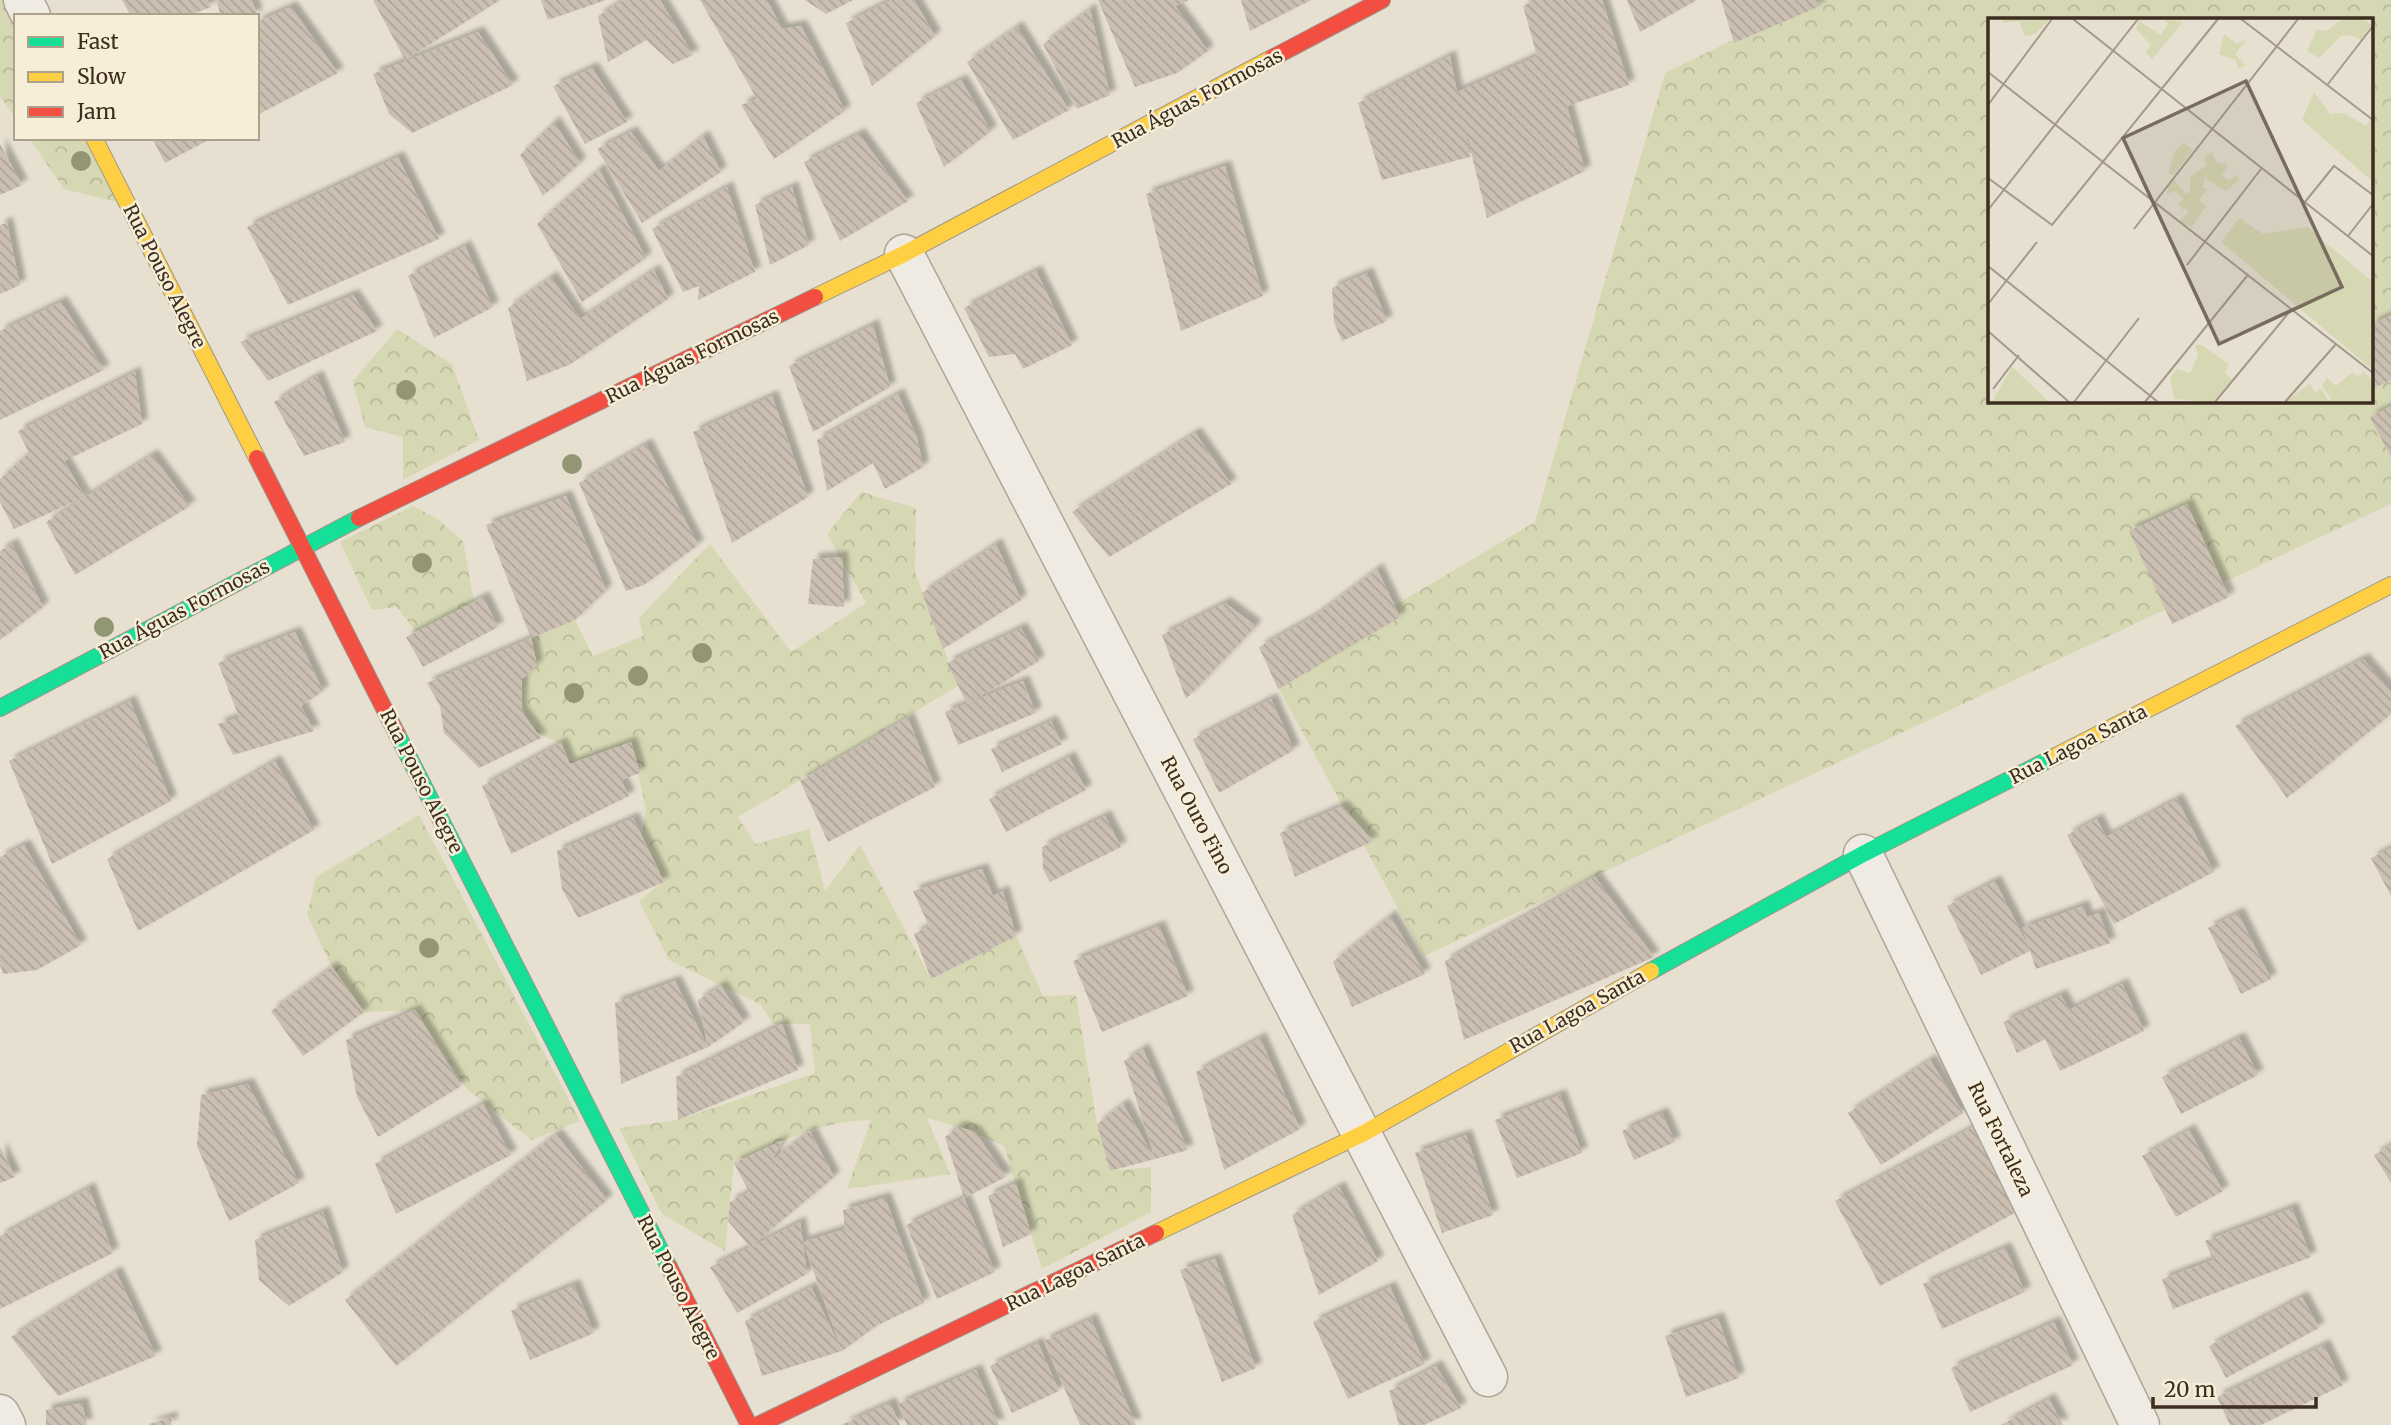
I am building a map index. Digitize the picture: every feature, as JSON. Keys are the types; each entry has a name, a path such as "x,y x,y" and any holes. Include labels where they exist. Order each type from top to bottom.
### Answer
{"street":[{"name":"Rua Águas Formosas","path":"0,708 303,545 904,254 1382,0"},
{"name":"Rua Pouso Alegre","path":"95,140 749,1425"},
{"name":"Rua Ouro Fino","path":"904,254 1488,1377"},
{"name":"Rua Lagoa Santa","path":"758,1425 1363,1133 1487,1060 1863,854 2388,595"},
{"name":"Rua Fortaleza","path":"1863,854 2140,1425"},
{"path":"0,1414 6,1425"}],"green space":[{"path":"0,0 12,0 16,14 14,116 0,96"},
{"path":"1814,0 2391,0 2391,504 1424,956 1273,678 1535,522 1665,73"},
{"path":"30,140 85,140 117,202 64,189"},
{"path":"397,329 452,364 479,440 403,480 403,437 365,427 353,381"},
{"path":"861,492 916,508 915,572 958,686 738,817 756,844 809,829 825,891 860,845 931,979 1016,936 1043,996 1076,995 1097,1124 1110,1171 1151,1167 1151,1212 1042,1269 1004,1146 969,1130 927,1118 950,1174 847,1189 871,1120 817,1128 734,1163 725,1251 662,1214 619,1128 678,1120 815,1073 810,1024 773,1024 760,1004 669,960 639,901 664,881 642,835 646,809 631,742 570,764 561,743 540,734 533,727 524,712 522,691 522,679 537,665 531,638 575,620 593,656 643,636 639,618 710,544 791,652 866,603 827,534"},
{"path":"413,506 436,518 463,541 474,602 416,632 397,607 372,610 340,542"},
{"path":"419,815 580,1121 531,1140 468,1090 415,1010 364,1012 332,967 307,915 316,877"}],"building":[{"path":"122,0 207,0 211,7 192,14 130,14"},
{"path":"216,0 252,0 256,14 220,14"},
{"path":"373,0 500,0 405,60"},
{"path":"541,0 606,0 548,20"},
{"path":"624,0 660,0 693,55 673,64 646,40 608,62 598,16"},
{"path":"700,0 767,0 782,29 801,26 845,111 774,159 741,105 757,99"},
{"path":"805,0 853,0 826,14"},
{"path":"891,0 914,0 935,36 872,86 846,23"},
{"path":"1098,0 1189,0 1175,6 1208,51 1177,73 1135,87"},
{"path":"1241,0 1311,0 1250,31"},
{"path":"1535,0 1602,0 1629,85 1567,106 1585,171 1487,218 1462,114 1470,157 1382,180 1358,103 1450,56 1457,92 1537,56 1523,6"},
{"path":"1627,0 1697,0 1640,32"},
{"path":"1721,0 1818,0 1820,6 1734,43"},
{"path":"291,7 338,73 259,114 259,21"},
{"path":"1090,9 1110,95 1077,109 1043,44"},
{"path":"1017,27 1069,110 1013,140 967,62"},
{"path":"478,32 513,85 412,133 389,114 373,74"},
{"path":"592,68 627,122 585,144 553,86"},
{"path":"961,80 991,131 944,167 916,103"},
{"path":"554,122 580,163 543,196 520,155"},
{"path":"631,132 659,171 703,136 721,172 642,223 597,149"},
{"path":"859,134 908,201 840,241 804,162"},
{"path":"153,140 208,140 165,163"},
{"path":"0,144 22,185 0,195"},
{"path":"398,157 439,239 288,305 247,227"},
{"path":"1225,166 1263,296 1181,331 1146,194"},
{"path":"599,169 646,258 582,302 537,224"},
{"path":"727,187 755,272 698,300 699,286 683,292 652,229"},
{"path":"792,187 809,245 770,265 755,205"},
{"path":"7,223 20,285 0,294 0,225"},
{"path":"465,246 493,307 434,338 408,276"},
{"path":"654,270 668,299 569,365 527,381 508,308 551,277 580,319"},
{"path":"1036,271 1072,345 1023,369 1015,354 989,357 964,308"},
{"path":"1367,273 1387,321 1342,341 1334,322 1332,288"},
{"path":"353,295 377,331 268,381 240,342"},
{"path":"61,302 104,370 0,420 0,331"},
{"path":"2391,315 2391,380 2374,388 2374,323"},
{"path":"873,325 890,387 813,432 789,366"},
{"path":"135,372 142,424 64,461 85,497 14,529 0,502 0,479 29,453 18,431"},
{"path":"317,376 345,442 304,456 274,402"},
{"path":"898,394 917,438 923,467 885,489 873,463 827,491 817,440"},
{"path":"772,396 808,497 732,543 693,432"},
{"path":"2391,406 2391,457 2370,417"},
{"path":"1195,433 1231,484 1109,557 1072,512"},
{"path":"646,444 698,545 644,585 626,591 579,483"},
{"path":"152,455 190,506 75,575 46,522"},
{"path":"566,496 606,590 575,620 531,638 486,525"},
{"path":"2187,504 2229,597 2172,624 2129,531"},
{"path":"12,544 43,607 0,640 0,551"},
{"path":"996,544 1021,600 943,649 922,593"},
{"path":"842,557 844,607 808,604 813,559"},
{"path":"1377,569 1400,617 1278,689 1259,647 1313,617"},
{"path":"483,597 498,627 423,667 406,637"},
{"path":"1225,603 1256,626 1186,699 1162,635"},
{"path":"1021,628 1039,661 967,704 947,663"},
{"path":"295,632 323,691 301,706 314,731 233,755 218,724 239,717 218,663"},
{"path":"531,638 537,665 522,679 521,711 541,738 479,768 444,733 440,706 427,683"},
{"path":"2363,659 2391,692 2391,714 2287,798 2235,726"},
{"path":"1023,681 1036,713 958,745 945,712"},
{"path":"1271,699 1294,750 1219,793 1193,739"},
{"path":"130,701 171,801 52,864 9,761"},
{"path":"908,718 935,787 828,842 800,781"},
{"path":"1051,721 1062,744 1002,772 991,749"},
{"path":"631,742 640,773 621,780 629,796 511,854 482,786 561,743 570,764"},
{"path":"1069,757 1086,790 1006,832 989,799"},
{"path":"275,761 314,830 138,931 107,859"},
{"path":"2177,799 2214,872 2114,924 2067,835 2097,819 2106,837"},
{"path":"1342,806 1373,841 1295,877 1280,833"},
{"path":"1105,816 1121,847 1050,882 1043,869 1042,847"},
{"path":"633,818 664,882 578,918 562,889 557,851"},
{"path":"24,845 81,945 37,970 3,974 0,965 0,857"},
{"path":"2391,848 2391,896 2371,858"},
{"path":"982,869 993,896 1003,891 1016,936 931,979 914,934 929,926 913,891"},
{"path":"1595,877 1654,957 1464,1040 1445,961"},
{"path":"1995,881 2030,950 2022,928 2083,906 2087,917 2099,913 2110,943 2036,969 2030,951 1981,975 1947,906"},
{"path":"2238,913 2271,979 2241,994 2208,928"},
{"path":"1390,916 1425,974 1352,1007 1333,962"},
{"path":"1159,926 1188,996 1102,1032 1073,961"},
{"path":"332,967 364,1012 303,1056 271,1011"},
{"path":"675,981 708,1047 621,1084 615,1003"},
{"path":"2122,984 2144,1031 2060,1071 2045,1039 2017,1053 2003,1022 2061,995 2069,1010"},
{"path":"721,986 744,1022 708,1047 698,1000"},
{"path":"415,1010 461,1086 378,1137 357,1097 346,1040"},
{"path":"782,1024 798,1070 678,1120 676,1077"},
{"path":"1260,1038 1300,1129 1224,1170 1196,1072"},
{"path":"2239,1038 2258,1075 2181,1114 2162,1077"},
{"path":"1143,1049 1188,1150 1155,1159 1124,1061"},
{"path":"1930,1060 1963,1113 1881,1165 1848,1113"},
{"path":"248,1084 299,1183 229,1221 197,1146 201,1095"},
{"path":"1560,1095 1582,1153 1517,1178 1495,1120"},
{"path":"483,1104 511,1155 396,1214 375,1164"},
{"path":"1123,1104 1155,1159 1110,1171 1097,1124"},
{"path":"1662,1113 1675,1142 1634,1160 1622,1131"},
{"path":"1975,1126 2020,1210 1880,1286 1835,1201"},
{"path":"959,1127 975,1132 1006,1177 964,1198 945,1137"},
{"path":"2189,1130 2223,1191 2176,1217 2142,1156"},
{"path":"810,1131 834,1177 750,1247 728,1221 730,1202 749,1192 734,1163 783,1140 772,1160"},
{"path":"556,1134 607,1200 396,1366 345,1300"},
{"path":"1466,1135 1493,1215 1442,1233 1415,1153"},
{"path":"2391,1145 2391,1183 2374,1155"},
{"path":"0,1147 15,1177 0,1183"},
{"path":"1016,1183 1031,1234 1003,1247 988,1196"},
{"path":"1339,1187 1378,1261 1319,1295 1292,1215"},
{"path":"89,1188 113,1253 0,1309 0,1236"},
{"path":"885,1198 924,1303 876,1326 842,1351 803,1242 845,1229 843,1210"},
{"path":"964,1198 995,1272 937,1299 906,1225"},
{"path":"2292,1208 2311,1257 2173,1309 2162,1279 2213,1260 2205,1241"},
{"path":"323,1212 343,1272 289,1306 259,1280 255,1240"},
{"path":"800,1222 807,1274 737,1313 710,1267"},
{"path":"2005,1248 2025,1292 1942,1329 1923,1284"},
{"path":"1215,1259 1256,1368 1222,1382 1180,1270"},
{"path":"116,1272 156,1356 58,1396 11,1337"},
{"path":"574,1285 594,1333 530,1360 511,1311"},
{"path":"811,1287 842,1351 762,1376 745,1321"},
{"path":"1390,1287 1425,1364 1348,1399 1313,1322"},
{"path":"2302,1297 2319,1328 2226,1378 2209,1346"},
{"path":"1718,1318 1739,1378 1686,1397 1665,1336"},
{"path":"1091,1319 1136,1425 1080,1425 1044,1341"},
{"path":"2054,1322 2073,1365 1970,1412 1951,1368"},
{"path":"1038,1343 1059,1391 1012,1413 990,1366"},
{"path":"2324,1345 2343,1385 2261,1425 2230,1425 2217,1397"},
{"path":"1436,1366 1461,1408 1424,1425 1399,1425 1389,1391"},
{"path":"976,1370 999,1425 907,1425 898,1404"},
{"path":"2049,1399 2063,1425 2001,1425"},
{"path":"82,1403 87,1425 46,1425 46,1410"},
{"path":"890,1403 900,1425 841,1425"},
{"path":"172,1417 171,1425 149,1425 149,1424"}],"traffic: fast":[{"path":"0,708 359,518"},
{"path":"397,734 669,1267"},
{"path":"1651,971 1863,854 2056,756"}],"traffic: slow":[{"path":"815,297 904,254 1272,58"},
{"path":"95,140 257,458"},
{"path":"2056,756 2391,585"},
{"path":"1156,1233 1364,1133 1651,971"}],"traffic: jam":[{"path":"1272,58 1382,0"},
{"path":"359,518 815,297"},
{"path":"257,458 397,734"},
{"path":"758,1425 1156,1233"},
{"path":"669,1267 749,1425"}]}
